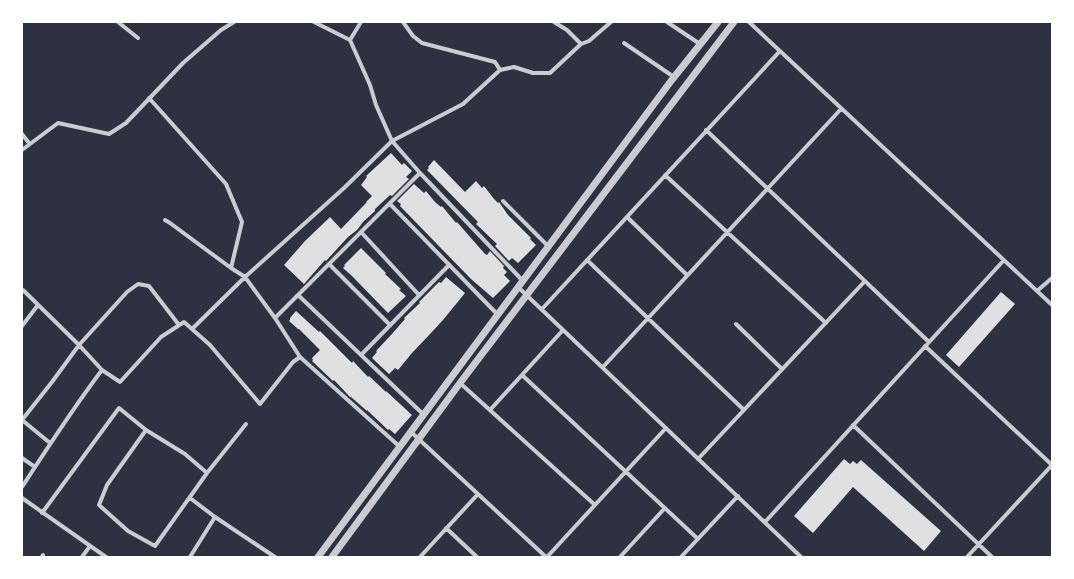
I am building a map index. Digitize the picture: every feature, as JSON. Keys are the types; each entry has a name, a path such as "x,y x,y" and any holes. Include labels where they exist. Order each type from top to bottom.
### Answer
{"street":[{"path":"118,22 138,38"},
{"path":"22,150 58,123 109,134 126,123 183,63 221,30 234,22"},
{"path":"314,22 350,40 370,85 376,106 392,141 420,173 523,281"},
{"path":"350,40 360,22"},
{"path":"402,22 413,36 422,42 495,62 500,70"},
{"path":"554,22 567,30 581,44"},
{"path":"192,329 245,277 344,188 392,141 462,104 500,70 514,67 533,73 550,73 581,44 589,41 611,22"},
{"path":"667,22 700,44"},
{"path":"320,556 548,246 674,77 718,22"},
{"path":"332,557 460,383 734,22"},
{"path":"749,22 1052,305"},
{"path":"624,43 674,77"},
{"path":"542,309 780,51"},
{"path":"149,98 226,184 242,222 231,268"},
{"path":"602,367 841,109"},
{"path":"706,130 929,342"},
{"path":"22,134 29,144"},
{"path":"275,318 420,173"},
{"path":"666,175 826,323"},
{"path":"503,201 548,246"},
{"path":"390,204 498,315"},
{"path":"627,217 688,275"},
{"path":"165,220 245,277 275,318 300,357 400,447"},
{"path":"361,232 419,295"},
{"path":"587,260 744,410"},
{"path":"765,522 1004,260"},
{"path":"329,264 390,325"},
{"path":"361,355 449,265"},
{"path":"1037,291 1052,278"},
{"path":"698,459 865,281"},
{"path":"50,443 22,420 80,345 127,292 138,284 149,286 180,324"},
{"path":"518,287 802,557"},
{"path":"22,290 80,345 102,370 120,382 160,337 184,322 210,345 260,404 292,362 300,357"},
{"path":"298,295 424,415"},
{"path":"22,326 38,305"},
{"path":"736,324 782,369"},
{"path":"490,410 563,330"},
{"path":"925,346 1052,465 967,557"},
{"path":"22,487 50,443 102,370"},
{"path":"522,375 698,539"},
{"path":"460,383 595,505"},
{"path":"42,513 119,408 146,430 186,454 207,473"},
{"path":"146,430 106,485 99,505 128,531 155,546 207,473 246,424"},
{"path":"853,425 992,557"},
{"path":"411,432 546,557 666,428"},
{"path":"22,458 35,467"},
{"path":"420,557 478,494"},
{"path":"681,557 738,496"},
{"path":"22,498 106,557"},
{"path":"190,498 215,517 275,557"},
{"path":"620,557 665,508"},
{"path":"190,557 215,517"},
{"path":"446,528 477,557"},
{"path":"82,557 90,546"}],"building":[{"path":"391,153 402,165 404,163 412,171 406,177 409,179 392,196 390,195 375,209 375,211 326,261 325,260 304,284 284,265 305,241 330,217 341,229 367,202 372,196 361,185 367,177 366,176"},
{"path":"434,160 465,192 476,181 482,188 484,186 494,199 498,203 499,202 508,215 531,238 530,239 536,245 518,263 512,258 509,261 495,246 497,244 476,224 478,222 427,170"},
{"path":"414,184 424,193 426,191 435,202 441,207 442,206 485,254 487,255 490,251 504,266 503,268 507,272 504,275 510,281 493,298 471,279 400,206 401,204 397,201"},
{"path":"361,248 406,296 388,313 343,268 345,266 344,265"},
{"path":"446,277 465,293 398,370 395,368 389,374 372,358 377,352 376,351 405,319 404,318 420,303 419,302"},
{"path":"1001,292 1015,304 959,367 946,355"},
{"path":"296,311 319,332 320,331 352,363 353,361 368,377 369,376 412,415 395,434 389,429 388,430 367,410 350,397 334,380 333,381 312,361 312,358 320,350 289,321"},
{"path":"844,459 850,464 853,461 857,464 861,460 941,531 924,551 853,487 813,533 794,516"}]}
